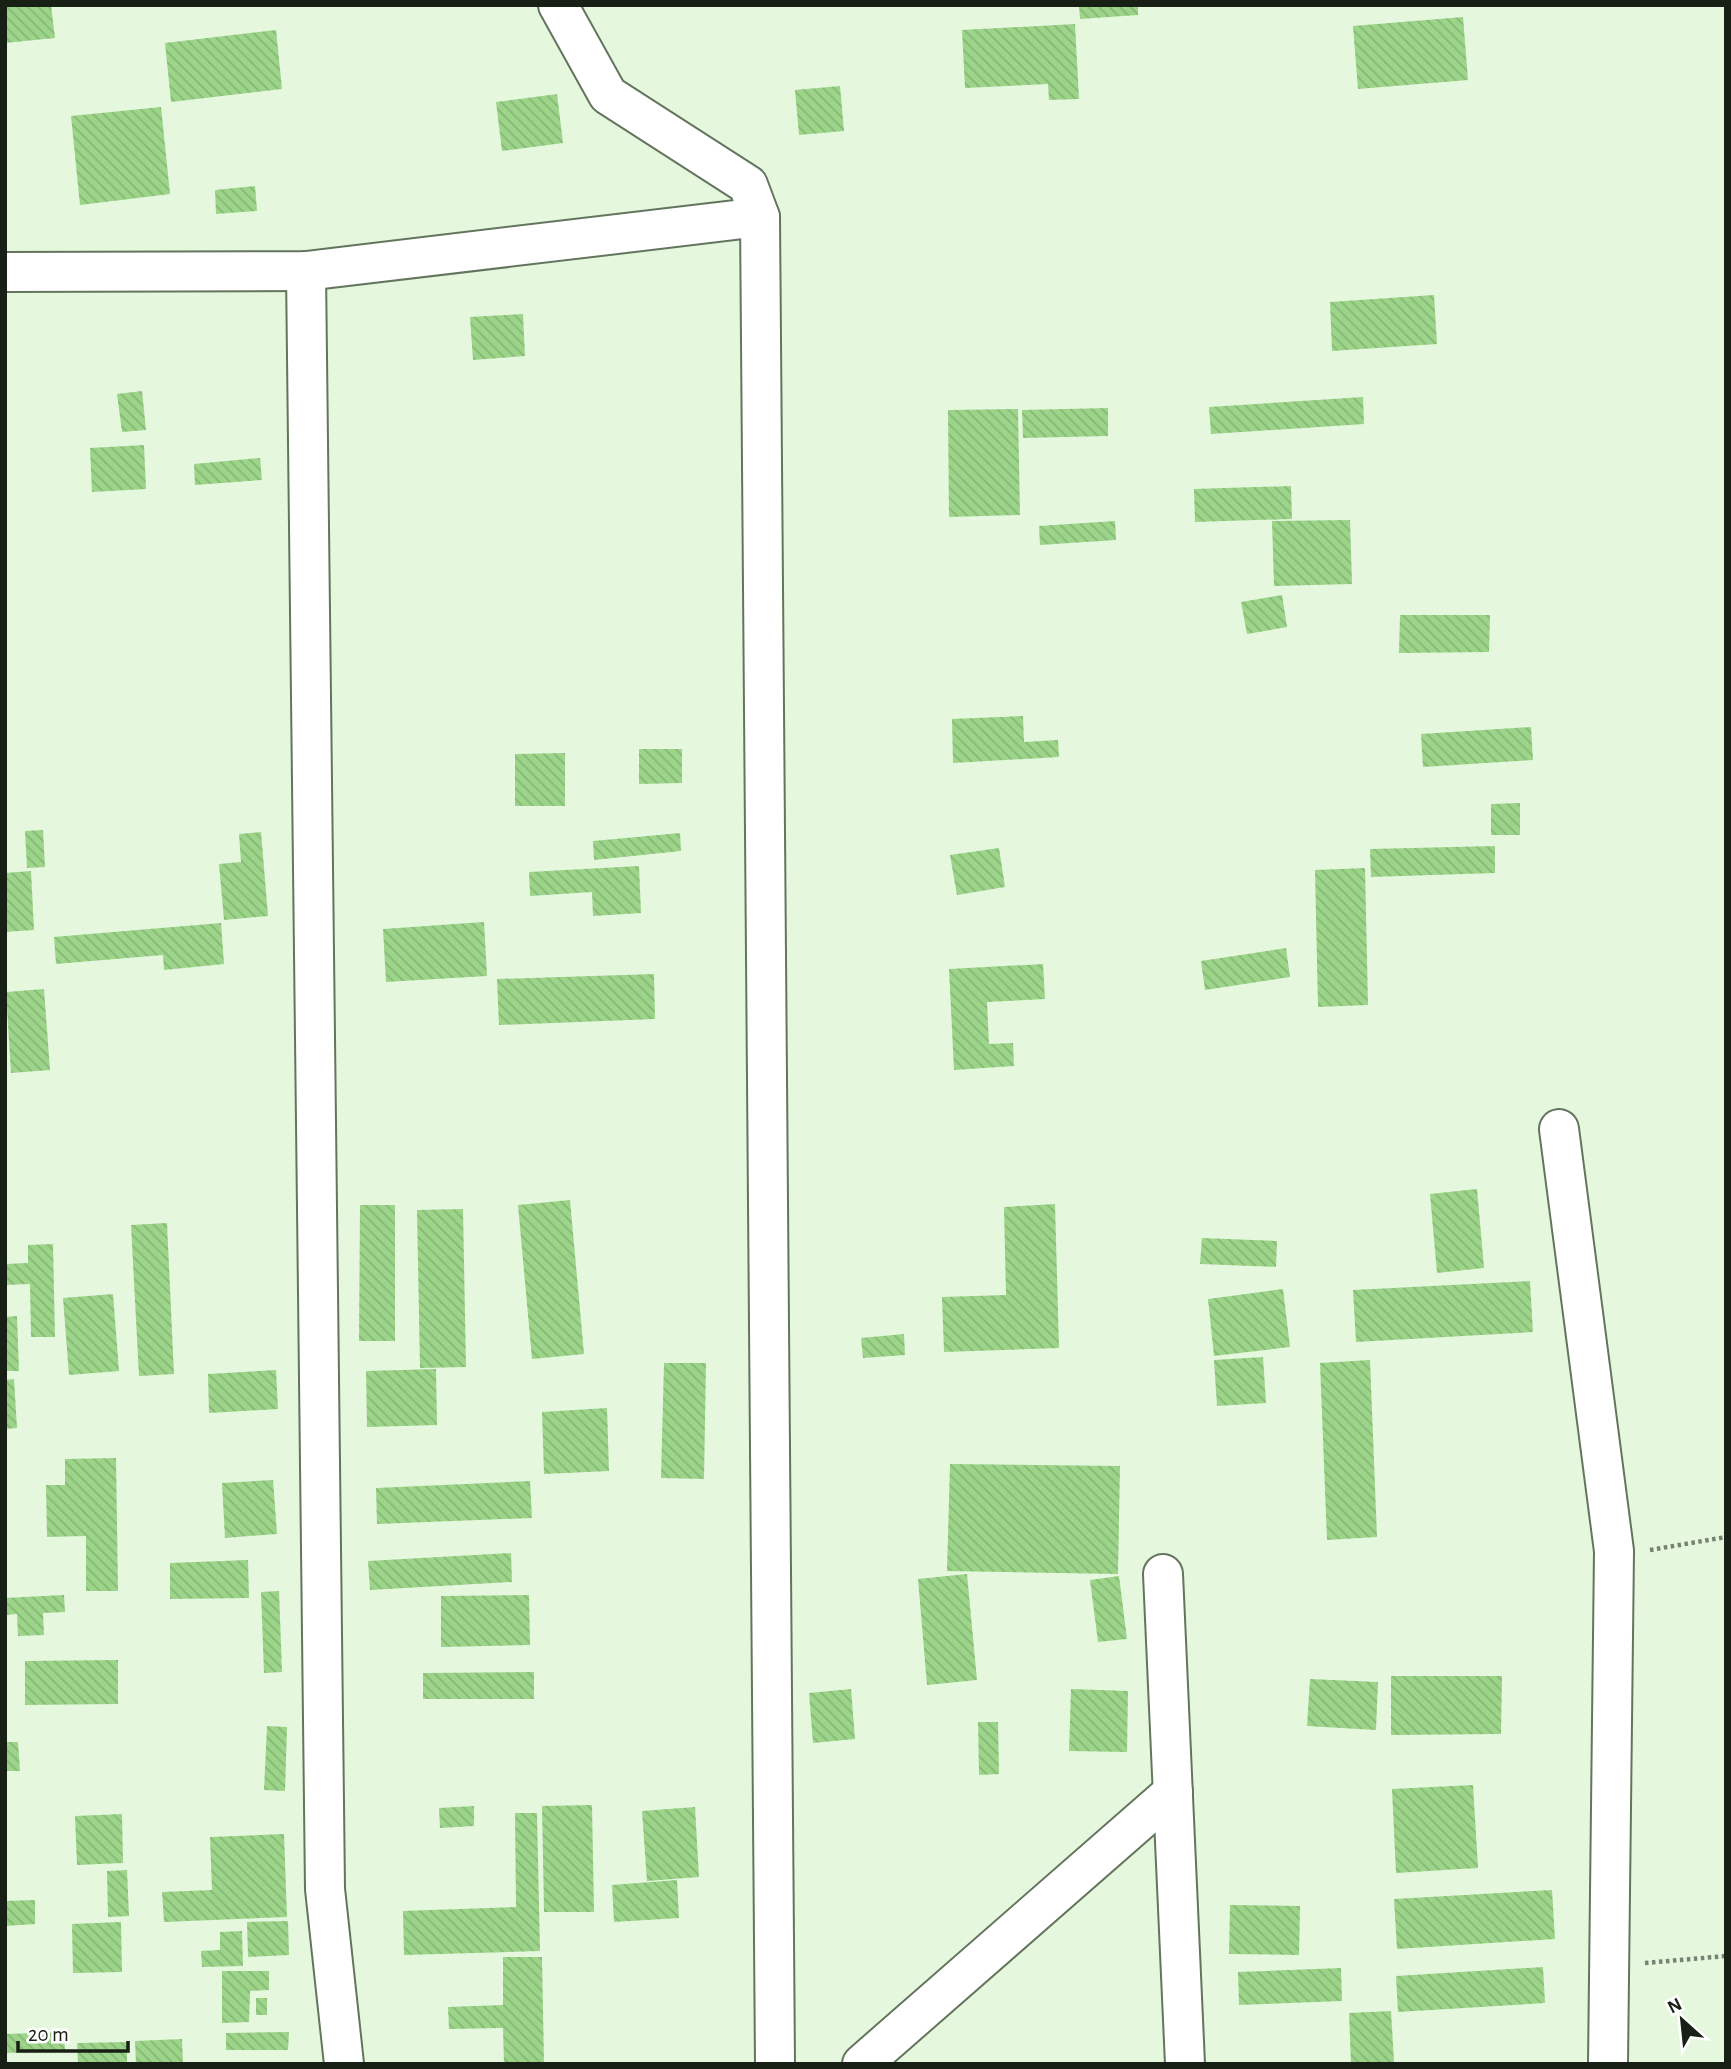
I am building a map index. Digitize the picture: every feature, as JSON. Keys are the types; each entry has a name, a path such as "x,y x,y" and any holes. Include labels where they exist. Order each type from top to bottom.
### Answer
{"street":[{"path":"558,5 608,95 748,185 760,217 775,2064"},
{"path":"5,272 306,271 760,217"},
{"path":"306,271 325,1889 344,2064"},
{"path":"1559,1129 1614,1551 1608,2064"},
{"path":"1163,1574 1185,2064"},
{"path":"862,2064 1173,1792"}],"path":[{"path":"1614,1551 1641,1551 1726,1537"},
{"path":"1609,1962 1645,1963 1726,1956"}],"building":[{"path":"5,5 51,5 55,38 5,43"},
{"path":"1079,5 1138,5 1138,15 1080,19"},
{"path":"1463,17 1468,80 1358,89 1353,26"},
{"path":"1075,24 1079,99 1049,100 1048,84 965,88 962,30"},
{"path":"276,30 282,89 171,102 165,43"},
{"path":"840,86 844,131 799,135 795,90"},
{"path":"557,94 563,143 502,151 496,102"},
{"path":"161,107 170,194 80,205 71,116"},
{"path":"255,186 257,211 216,214 215,190"},
{"path":"1434,295 1437,344 1332,351 1330,302"},
{"path":"523,314 525,356 473,360 470,317"},
{"path":"142,391 146,430 122,432 117,394"},
{"path":"1363,397 1364,424 1211,434 1209,407"},
{"path":"1108,408 1108,436 1023,438 1022,410"},
{"path":"1018,409 1020,515 949,517 948,410"},
{"path":"144,445 146,489 92,492 90,448"},
{"path":"260,458 262,480 195,485 194,464"},
{"path":"1291,486 1292,519 1195,522 1194,489"},
{"path":"1350,520 1352,584 1274,586 1272,521"},
{"path":"1115,521 1116,540 1040,545 1039,526"},
{"path":"1282,595 1287,627 1247,634 1241,602"},
{"path":"1400,615 1490,615 1489,652 1399,653"},
{"path":"1023,716 1024,742 1058,740 1059,757 953,763 952,719"},
{"path":"1531,727 1533,760 1423,767 1421,734"},
{"path":"639,749 682,749 682,783 639,784"},
{"path":"565,753 565,806 515,806 515,754"},
{"path":"1520,803 1520,835 1491,835 1491,804"},
{"path":"43,830 45,867 27,868 25,831"},
{"path":"261,832 268,916 224,920 219,864 241,862 239,834"},
{"path":"680,833 681,851 594,860 593,841"},
{"path":"1495,846 1495,873 1371,877 1370,849"},
{"path":"999,848 1005,887 957,895 950,855"},
{"path":"639,866 641,913 593,916 592,892 530,896 529,872"},
{"path":"1365,868 1368,1005 1318,1007 1315,870"},
{"path":"31,871 34,930 5,932 5,873"},
{"path":"484,922 487,976 386,982 383,929"},
{"path":"221,923 224,964 164,970 163,955 56,964 54,937"},
{"path":"1286,948 1290,977 1205,990 1201,961"},
{"path":"1043,964 1045,999 987,1002 989,1044 1013,1043 1014,1066 954,1070 949,969"},
{"path":"654,974 655,1019 499,1025 497,979"},
{"path":"44,989 50,1070 11,1073 6,992"},
{"path":"1477,1189 1484,1268 1437,1273 1430,1194"},
{"path":"570,1200 584,1354 532,1359 518,1205"},
{"path":"1055,1204 1059,1348 944,1352 942,1297 1006,1295 1004,1207"},
{"path":"360,1205 395,1205 395,1341 359,1341"},
{"path":"463,1209 466,1367 420,1368 417,1210"},
{"path":"167,1223 174,1374 139,1376 131,1225"},
{"path":"1202,1238 1277,1241 1276,1267 1200,1264"},
{"path":"53,1244 55,1337 31,1337 30,1284 5,1285 5,1264 28,1263 28,1245"},
{"path":"1530,1281 1533,1332 1356,1342 1353,1290"},
{"path":"1283,1289 1290,1347 1214,1356 1208,1299"},
{"path":"113,1294 119,1371 69,1375 63,1298"},
{"path":"17,1316 19,1371 5,1371 5,1317"},
{"path":"904,1334 905,1355 863,1358 861,1338"},
{"path":"1263,1357 1266,1403 1217,1406 1214,1360"},
{"path":"1370,1360 1377,1537 1327,1540 1320,1363"},
{"path":"664,1363 706,1363 704,1479 661,1478"},
{"path":"436,1369 437,1425 367,1427 366,1371"},
{"path":"276,1370 278,1409 209,1413 208,1374"},
{"path":"14,1379 17,1428 5,1429 5,1380"},
{"path":"607,1408 609,1471 544,1474 542,1412"},
{"path":"116,1458 118,1591 86,1591 86,1536 47,1537 46,1485 65,1485 65,1459"},
{"path":"950,1464 1120,1466 1118,1574 947,1571"},
{"path":"273,1480 277,1534 225,1538 222,1483"},
{"path":"530,1481 532,1518 377,1524 376,1488"},
{"path":"511,1553 512,1582 370,1590 368,1561"},
{"path":"248,1560 249,1598 170,1599 170,1563"},
{"path":"967,1574 977,1680 927,1685 918,1579"},
{"path":"1119,1576 1127,1639 1098,1642 1090,1580"},
{"path":"279,1591 282,1672 264,1673 261,1592"},
{"path":"64,1595 65,1612 43,1613 44,1635 18,1636 17,1614 5,1615 5,1598"},
{"path":"529,1595 530,1645 441,1647 441,1596"},
{"path":"118,1660 118,1704 25,1705 25,1661"},
{"path":"534,1672 534,1699 423,1699 423,1673"},
{"path":"1391,1676 1502,1676 1501,1734 1391,1735"},
{"path":"1310,1679 1378,1682 1376,1730 1307,1726"},
{"path":"851,1689 855,1739 813,1743 809,1693"},
{"path":"1071,1689 1128,1691 1127,1752 1069,1751"},
{"path":"978,1722 998,1722 999,1774 979,1775"},
{"path":"267,1726 287,1727 285,1791 264,1790"},
{"path":"5,1742 18,1742 20,1771 5,1771"},
{"path":"1473,1785 1478,1868 1396,1873 1392,1789"},
{"path":"592,1805 594,1912 544,1912 542,1806"},
{"path":"474,1806 474,1826 440,1828 439,1808"},
{"path":"695,1807 699,1877 647,1881 642,1811"},
{"path":"515,1813 537,1813 540,1951 404,1955 403,1911 516,1907"},
{"path":"122,1814 123,1863 77,1865 75,1816"},
{"path":"284,1834 287,1917 164,1922 162,1892 212,1890 210,1837"},
{"path":"127,1870 129,1916 108,1917 107,1871"},
{"path":"677,1880 679,1918 614,1922 612,1885"},
{"path":"1552,1890 1555,1939 1397,1949 1394,1899"},
{"path":"35,1900 35,1924 5,1926 5,1901"},
{"path":"1230,1905 1300,1906 1299,1955 1229,1954"},
{"path":"288,1921 289,1955 248,1957 247,1922"},
{"path":"121,1922 122,1972 73,1973 72,1924"},
{"path":"242,1931 243,1966 202,1967 201,1951 220,1950 220,1932"},
{"path":"503,1957 542,1957 544,2064 504,2064 503,2028 449,2029 448,2007 503,2005"},
{"path":"1543,1967 1545,2003 1398,2012 1396,1976"},
{"path":"1341,1968 1342,2001 1239,2005 1238,1972"},
{"path":"222,1971 269,1971 269,1990 250,1991 249,2022 222,2023"},
{"path":"256,1998 267,1998 267,2015 256,2015"},
{"path":"1391,2011 1394,2062 1351,2064 1349,2013"},
{"path":"64,2032 65,2051 5,2053 5,2034"},
{"path":"289,2032 288,2050 226,2050 226,2033"},
{"path":"182,2039 183,2064 136,2064 135,2041"},
{"path":"127,2042 127,2064 78,2064 77,2043"}]}
